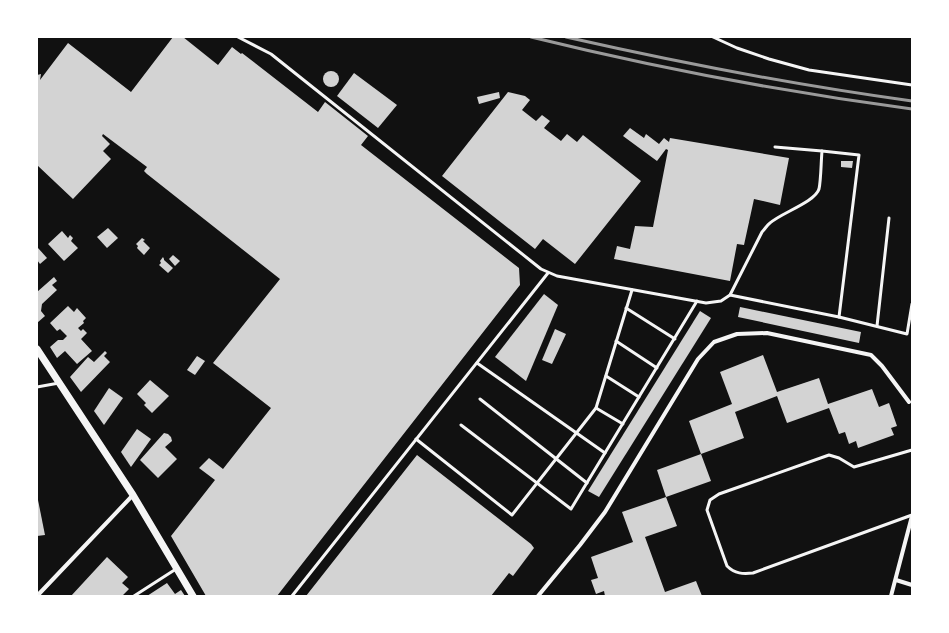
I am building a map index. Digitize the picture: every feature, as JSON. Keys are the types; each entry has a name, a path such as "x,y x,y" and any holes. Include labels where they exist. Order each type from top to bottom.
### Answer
{"street":[{"path":"538,596 605,512 698,359 714,342 737,334 767,333 871,355 882,366 909,402"},
{"path":"37,349 133,495 193,596"},
{"path":"37,596 133,495"},
{"path":"891,596 912,516"},
{"path":"896,580 912,585"}],"lane":[{"path":"238,37 271,54 541,269 557,276 706,303 721,301 730,295 762,232 769,223 801,205 815,195 818,189 822,151"},
{"path":"713,37 737,48 809,70 912,85"},
{"path":"775,147 859,155 839,317"},
{"path":"877,326 889,218"},
{"path":"292,596 548,273"},
{"path":"416,439 512,515 596,408 632,290"},
{"path":"730,295 839,317 907,334 912,304"},
{"path":"461,426 571,509 697,301"},
{"path":"626,308 675,339"},
{"path":"616,341 657,368"},
{"path":"477,363 605,453"},
{"path":"606,376 639,397"},
{"path":"37,386 59,383"},
{"path":"480,399 587,483"},
{"path":"596,408 623,424"},
{"path":"912,450 854,467 839,458 829,455 719,494 710,500 706,510 727,566 732,571 743,574 753,573 912,516"},
{"path":"134,596 177,569"}],"building":[{"path":"173,37 183,37 218,65 232,47 241,54 242,53 318,112 325,102 368,136 361,145 519,268 520,285 277,596 206,596 171,536 215,480 199,468 209,458 223,469 271,408 213,363 280,279 147,174 144,171 147,167 103,134 102,136 110,144 103,151 111,159 73,199 37,165 37,75 41,74 40,80 68,43 131,92"},
{"path":"328,71 334,71 339,76 337,85 334,87 328,87 323,82 323,76"},
{"path":"354,73 397,105 378,128 337,96"},
{"path":"499,92 500,98 479,104 477,97"},
{"path":"508,92 525,96 530,100 522,110 536,121 542,115 550,121 544,128 561,141 567,134 577,142 583,135 641,181 575,264 543,239 535,249 442,176"},
{"path":"630,128 644,138 646,134 659,144 664,138 669,142 670,138 789,158 780,205 754,199 744,245 737,244 730,281 614,259 617,246 630,249 635,226 653,227 668,150 666,149 657,161 623,136"},
{"path":"841,161 853,161 852,168 841,167"},
{"path":"108,228 118,238 107,248 97,237"},
{"path":"62,231 68,238 70,235 73,238 71,241 78,248 64,261 48,244"},
{"path":"142,238 150,248 144,255 137,248 138,246 136,244"},
{"path":"38,248 47,258 40,264 37,260"},
{"path":"173,255 180,261 175,266 169,259"},
{"path":"163,257 164,260 173,268 168,273 159,265"},
{"path":"54,277 57,281 52,285 57,290 42,304 41,311 45,316 37,323 37,292"},
{"path":"544,294 558,305 526,381 495,357"},
{"path":"68,306 74,312 77,308 86,318 83,321 84,323 78,328 81,331 83,329 87,333 81,339 92,351 77,364 65,351 57,358 50,347 58,340 63,340 67,336 60,329 57,331 50,323"},
{"path":"740,307 861,332 859,343 738,317"},
{"path":"700,311 711,318 599,497 588,491"},
{"path":"555,329 566,334 552,364 542,360"},
{"path":"105,351 107,353 104,356 110,362 81,392 70,377 88,357 94,362"},
{"path":"763,355 777,392 819,378 828,404 872,389 879,407 889,403 897,426 891,428 894,435 858,448 856,441 849,444 845,432 839,434 829,408 787,423 777,396 735,412 744,438 701,454 689,421 732,404 720,372"},
{"path":"197,356 205,361 195,375 187,370"},
{"path":"150,380 169,396 152,413 144,405 146,403 137,394"},
{"path":"109,388 123,398 104,425 94,411"},
{"path":"137,429 151,439 131,467 121,452"},
{"path":"164,433 171,437 172,441 165,447 177,459 158,478 140,460"},
{"path":"701,454 711,481 666,497 657,470"},
{"path":"417,455 531,544 534,548 513,576 509,573 491,596 306,596"},
{"path":"37,495 45,535 37,536"},
{"path":"666,497 677,526 645,537 665,592 696,581 702,596 605,596 604,591 596,594 591,580 598,578 591,557 633,542 622,512"},
{"path":"107,557 128,577 122,583 129,589 122,596 71,596"},
{"path":"167,583 175,594 181,590 185,596 147,596"}],"railway":[{"path":"531,37 673,69 768,87 912,109"},
{"path":"566,37 738,73 912,101"}]}
